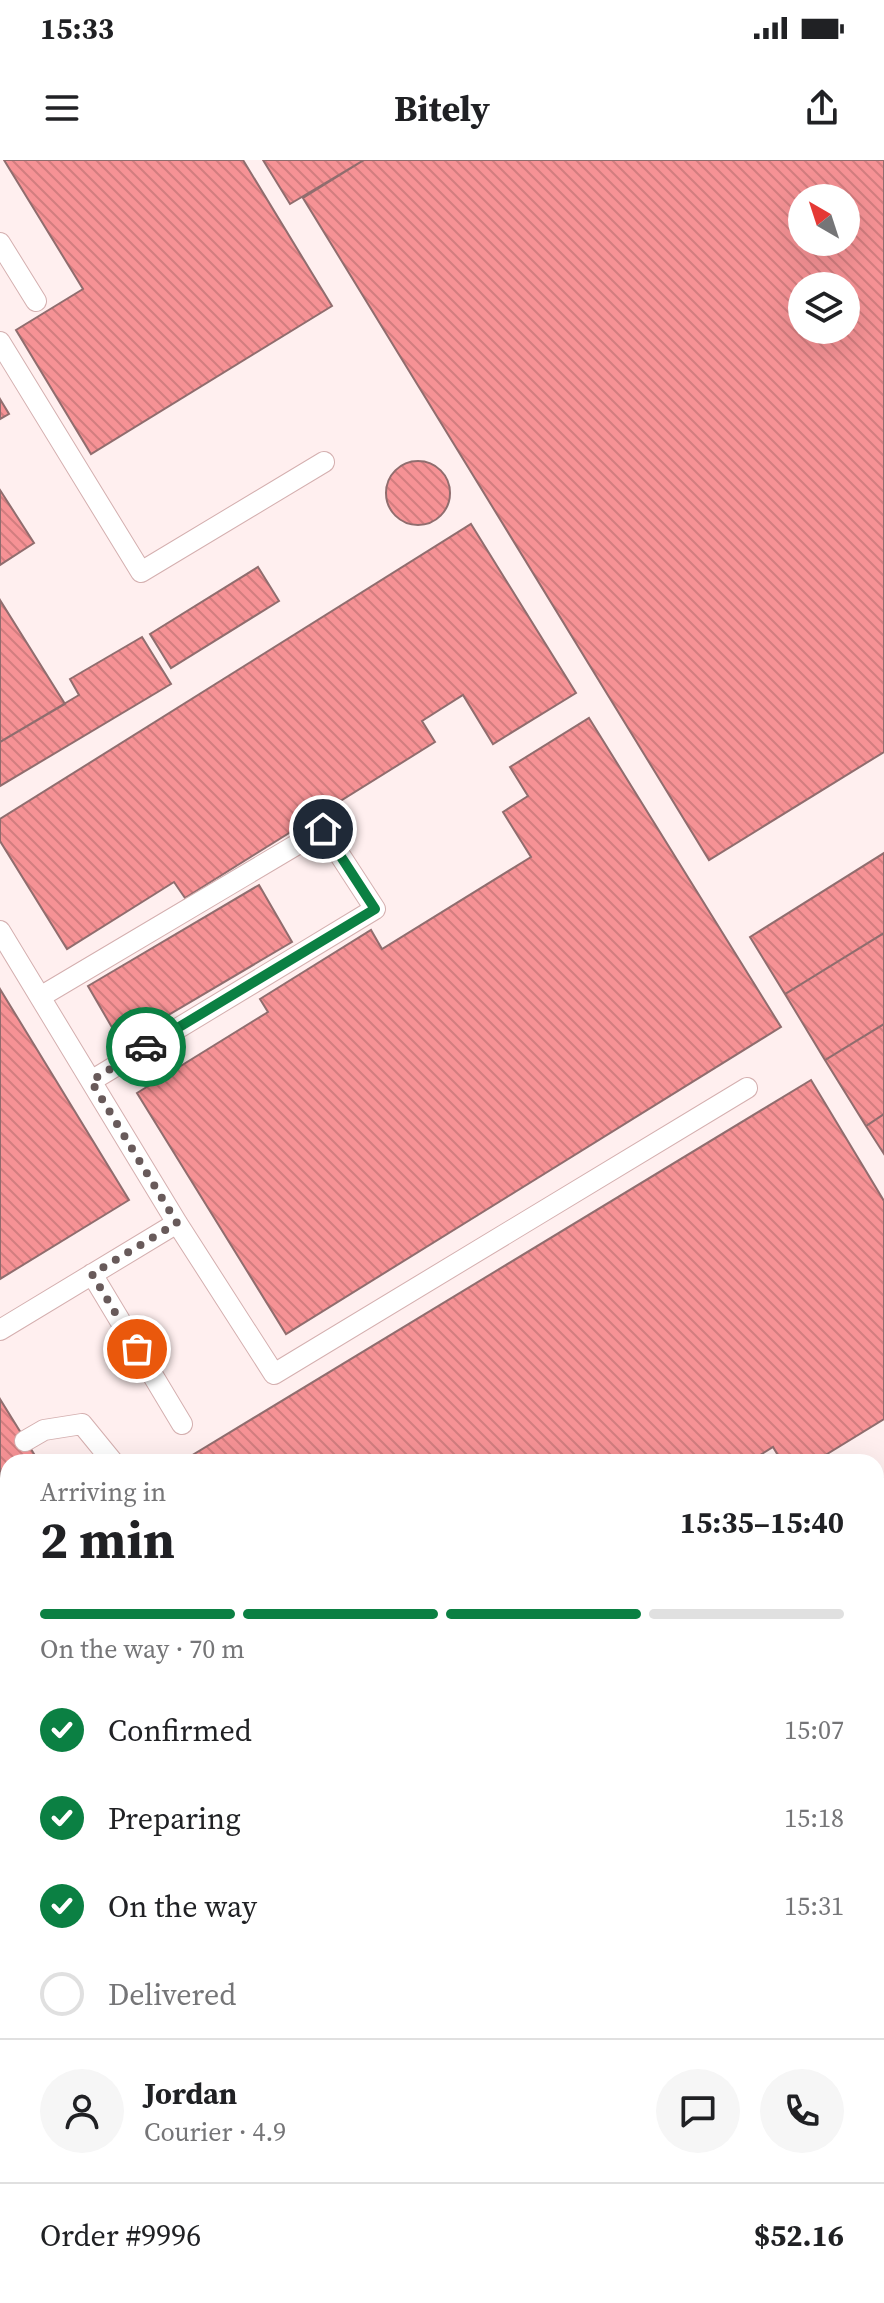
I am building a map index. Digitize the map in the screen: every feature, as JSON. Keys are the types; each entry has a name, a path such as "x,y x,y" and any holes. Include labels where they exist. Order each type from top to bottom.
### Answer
{"lane":[{"path":"0,243 36,301"},
{"path":"0,342 141,572 324,462"},
{"path":"40,997 323,829 375,909 91,1081"},
{"path":"0,931 177,1223 274,1374 747,1088"},
{"path":"0,1330 177,1223"},
{"path":"92,1274 182,1424"},
{"path":"25,1441 44,1430 82,1424 106,1454"}],"building":[{"path":"4,160 243,160 332,306 91,454 16,330 83,289"},
{"path":"263,160 364,160 290,204"},
{"path":"364,160 884,160 884,752 709,860 303,198"},
{"path":"0,399 9,414 0,419"},
{"path":"418,461 436,467 444,475 450,493 444,511 436,519 418,525 400,519 392,511 386,493 392,475 400,467"},
{"path":"0,490 34,543 0,565"},
{"path":"471,524 576,693 493,744 463,695 422,721 435,742 185,898 174,882 67,949 0,841 0,819"},
{"path":"258,567 279,601 171,668 150,634"},
{"path":"0,600 65,704 0,742"},
{"path":"142,637 171,684 0,786 0,742 79,695 70,679"},
{"path":"589,718 781,1027 286,1334 137,1093 268,1012 260,999 371,930 382,949 531,857 503,812 528,796 510,767"},
{"path":"884,853 884,933 785,994 750,937"},
{"path":"259,885 292,942 121,1043 88,986"},
{"path":"884,933 884,1024 825,1060 785,994"},
{"path":"0,989 129,1200 0,1279"},
{"path":"884,1024 884,1114 866,1126 825,1060"},
{"path":"811,1080 884,1201 884,1419 827,1454 777,1454 773,1447 762,1454 194,1454"},
{"path":"884,1114 884,1154 866,1126"},
{"path":"0,1399 34,1454 0,1454"}],"way so far":[{"path":"137,1349 92,1274 177,1223 91,1081 146,1047"}],"route":[{"path":"146,1047 375,909 323,829"}]}
